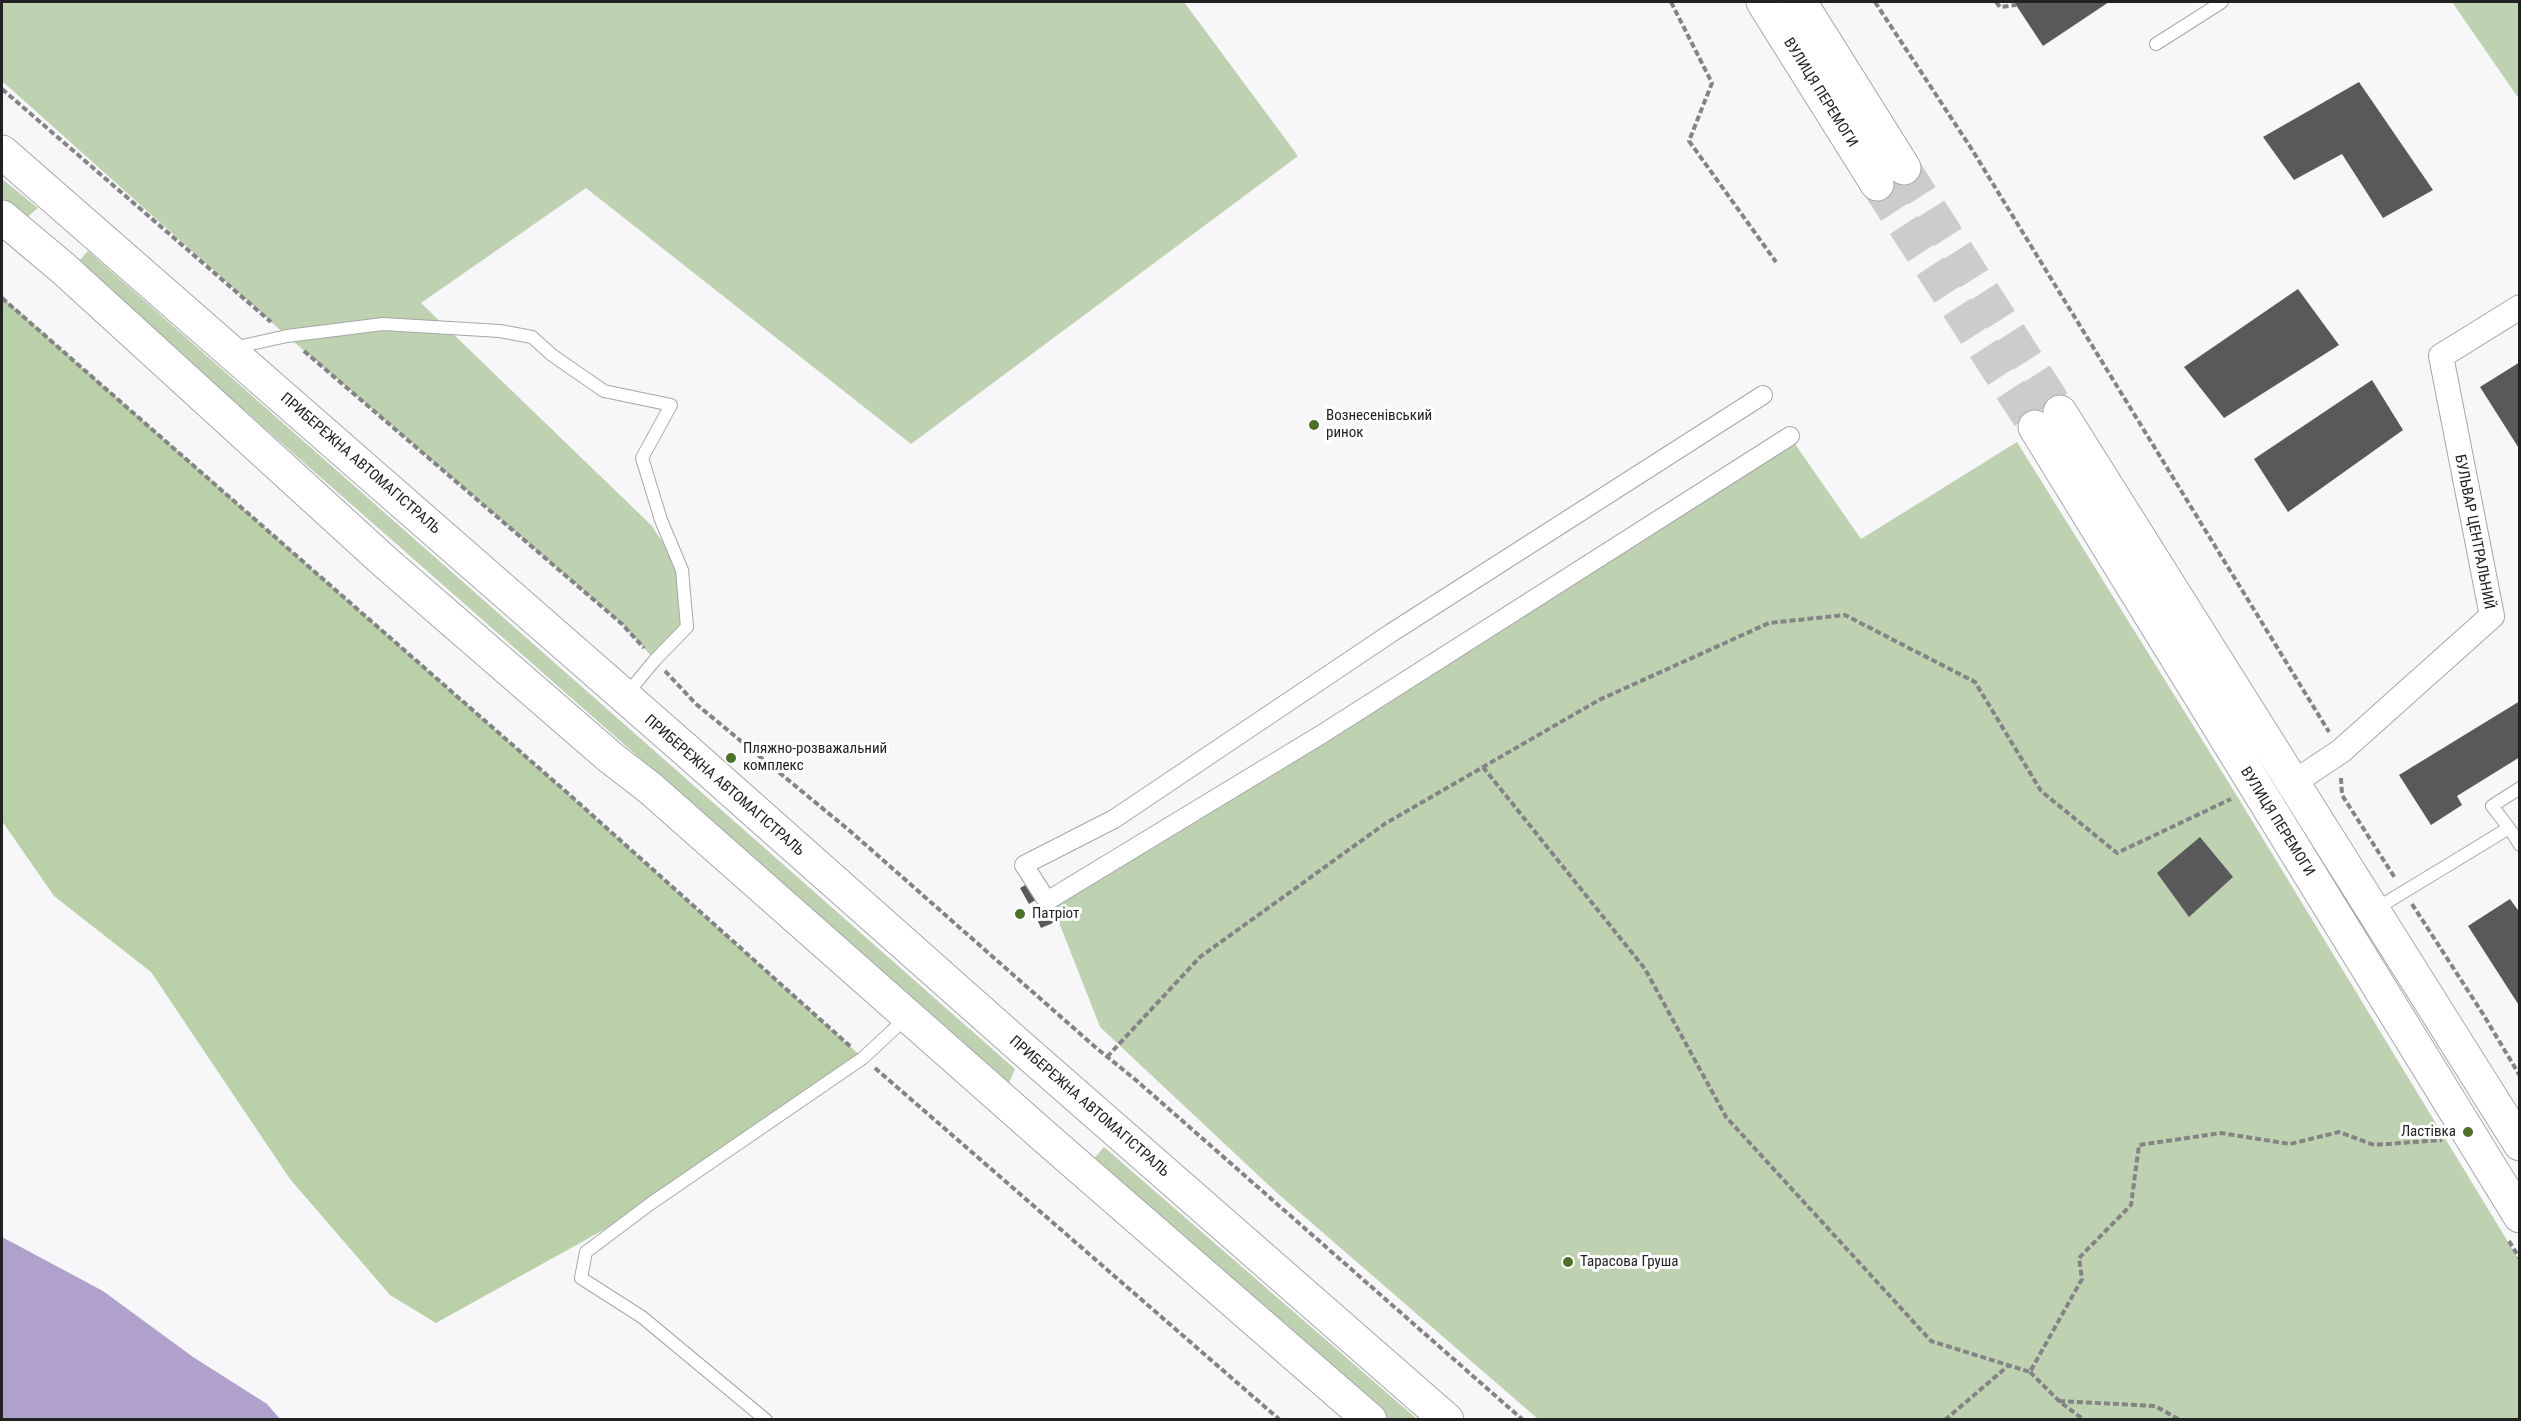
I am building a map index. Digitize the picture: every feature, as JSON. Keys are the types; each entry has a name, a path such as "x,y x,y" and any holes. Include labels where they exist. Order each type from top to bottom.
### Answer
{"main road":[{"name":"ВУЛИЦЯ ПЕРЕМОГИ","path":"1763,2 1891,176 1800,2"},
{"name":"ПРИБЕРЕЖНА АВТОМАГІСТРАЛЬ","path":"2,152 1447,1419"},
{"path":"29,242 51,246 61,232 53,195"},
{"path":"2,217 29,242 64,269 385,562 611,758 650,788 1370,1419"},
{"path":"64,269 61,256 74,244 102,238"},
{"name":"ВУЛИЦЯ ПЕРЕМОГИ","path":"2520,1144 2293,783 2048,420 2250,798 2291,844 2520,1216"},
{"path":"2250,798 2282,811 2292,807 2295,798 2293,783"},
{"path":"2291,844 2294,828 2299,824 2320,825"},
{"path":"1011,1105 1027,1107 1040,1098 1046,1084 1023,1049"},
{"path":"1079,1166 1070,1146 1080,1134 1096,1126 1127,1140"}],"street":[{"name":"БУЛЬВАР ЦЕНТРАЛЬНИЙ","path":"2293,783 2341,751 2492,616 2441,356 2520,307"},
{"path":"1763,395 1390,633 1114,819 1024,865 1047,901 1312,740 1790,436"}],"lane":[{"path":"2156,44 2222,2"},
{"path":"229,350 287,336 382,324 500,331 532,337 552,355 604,392 671,405 642,458 661,520 682,570 687,627 624,697"},
{"path":"2520,788 2492,806 2520,845"},
{"path":"2373,910 2509,828"},
{"path":"766,1419 642,1317 581,1278 586,1252 650,1204 863,1058 909,1015"}],"path":[{"path":"1671,2 1712,83 1689,141 1776,262"},
{"path":"1875,2 1971,148 2341,751"},
{"path":"1996,2 2000,7 2016,5"},
{"path":"2,89 622,624 696,704 850,831 1523,1419"},
{"path":"2,298 572,797 863,1058 1280,1419"},
{"path":"1107,1057 1200,957 1386,823 1599,700 1769,623 1845,615 1976,682 2041,791 2117,853 2250,798"},
{"path":"1483,767 1645,969 1726,1117 1931,1341 2030,1372 2059,1401 2084,1419"},
{"path":"2483,1014 2520,1077"},
{"path":"2030,1372 2082,1278 2079,1258 2132,1205 2139,1144 2221,1132 2289,1144 2339,1132 2374,1145 2446,1140"},
{"path":"1945,1419 2009,1366"},
{"path":"2059,1401 2155,1406 2180,1419"}],"green space":[{"path":"2,2 1184,2 1298,156 911,444 586,188 421,303 651,525 682,570 687,627 655,660 622,624 287,336 2,81"},
{"path":"2452,2 2519,2 2519,99"},
{"path":"2,179 38,208 24,220 2,200"},
{"path":"88,251 1015,1069 1009,1083 77,263"},
{"path":"2,297 572,797 863,1058 650,1204 436,1323 390,1295 290,1179 151,972 54,896 2,821"},
{"path":"2017,442 2237,796 2519,1260 2519,1419 1538,1419 1276,1192 1100,1027 1053,907 1795,444 1861,539"},
{"path":"1104,1147 1417,1419 1389,1419 1091,1162"}],"shaded area":[{"path":"2,1237 103,1291 193,1357 267,1404 280,1419 2,1419"}],"building":[{"path":"2014,2 2109,2 2043,46"},
{"path":"2359,82 2433,190 2383,218 2342,154 2294,180 2263,137"},
{"path":"2298,289 2339,345 2224,418 2184,367"},
{"path":"2520,362 2520,450 2480,387"},
{"path":"2372,380 2403,430 2288,512 2254,459"},
{"path":"2520,701 2520,757 2457,796 2462,805 2431,825 2399,775"},
{"path":"2200,837 2233,877 2189,917 2157,873"},
{"path":"1029,883 1037,899 1029,904 1020,888"},
{"path":"2510,899 2520,913 2520,1007 2468,926"},
{"path":"1045,906 1053,923 1041,928 1034,912"}],"tunnel":[{"path":"1904,168 2060,412"},
{"path":"1877,184 2035,427"}],"place":[{"name":"Вознесенівський ринок","path":"1314,425"},
{"name":"Пляжно-розважальний комплекс","path":"731,758"},
{"name":"Патріот","path":"1020,914"},
{"name":"Ластівка","path":"2468,1132"},
{"name":"Тарасова Груша","path":"1568,1262"}]}
